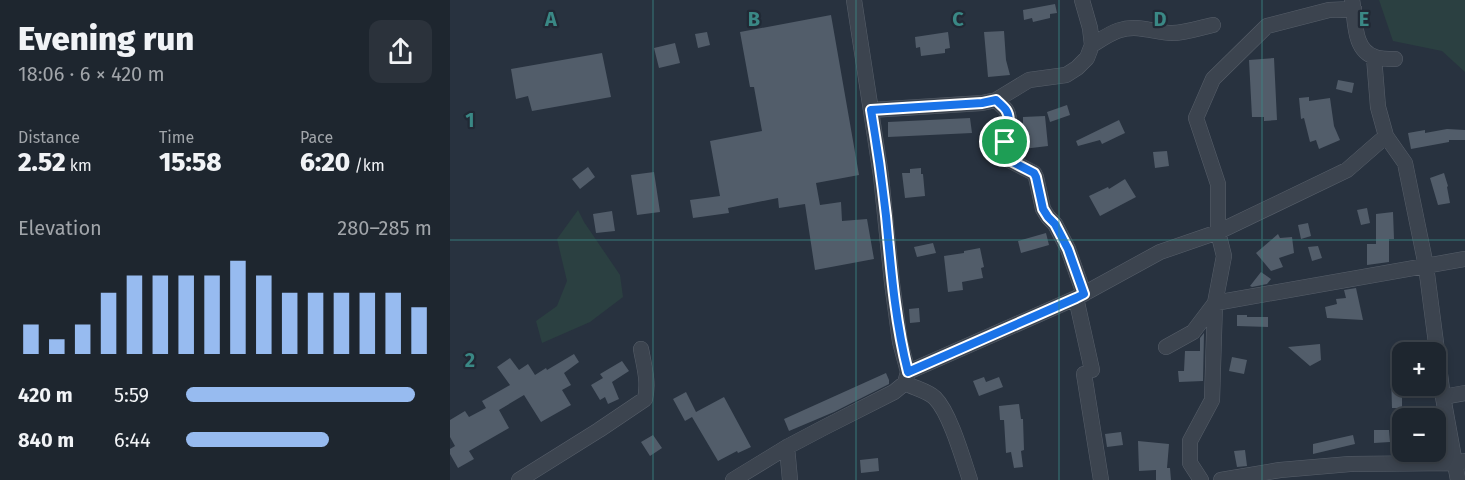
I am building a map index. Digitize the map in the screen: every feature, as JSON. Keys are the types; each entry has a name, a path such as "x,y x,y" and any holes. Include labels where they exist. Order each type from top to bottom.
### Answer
{"street":[{"path":"854,0 881,176 906,378 934,397 942,409 958,444 970,480"},
{"path":"871,110 982,103 996,100 1029,80 1066,75 1088,58 1092,45 1082,0"},
{"path":"1201,480 1190,463 1190,441 1212,400 1215,303 1224,256 1218,232 1218,184 1196,118 1213,79 1267,26 1353,5 1357,37 1364,50 1374,57 1395,59"},
{"path":"1092,45 1116,31 1133,28 1173,33 1213,24"},
{"path":"1374,57 1378,107 1386,136 1406,163 1426,266 1443,397 1460,462 1458,480"},
{"path":"996,100 1008,112 1009,118 1005,158 1034,173 1043,209 1055,224 1068,249 1080,296 1101,480"},
{"path":"733,480 825,426 894,392 906,378 1080,296 1160,252 1218,232 1347,170 1386,136"},
{"path":"1166,347 1193,332 1215,303 1465,259"},
{"path":"519,480 645,399 647,389 641,350"},
{"path":"1443,397 1465,393"},
{"path":"787,447 790,480"},
{"path":"1221,480 1280,470 1350,464 1460,462"}],"green space":[{"path":"1379,0 1465,0 1465,72 1442,51 1393,41"},
{"path":"578,210 620,275 623,297 590,322 542,343 536,321 557,306 567,281 557,239"}],"building":[{"path":"1055,4 1057,13 1050,14 1050,18 1033,22 1032,18 1024,20 1023,10"},
{"path":"831,15 859,175 816,183 820,205 841,202 842,221 867,219 874,259 815,270 805,204 779,208 778,198 728,208 729,213 693,218 690,200 720,196 710,141 762,131 754,87 750,87 740,32"},
{"path":"1004,31 1006,60 1010,75 988,77 984,32"},
{"path":"707,32 710,45 698,48 695,34"},
{"path":"948,32 950,48 945,49 945,53 921,56 920,47 916,48 915,37"},
{"path":"675,43 680,63 659,68 654,48"},
{"path":"602,53 611,97 532,111 528,96 516,99 511,69"},
{"path":"1274,58 1277,120 1264,121 1264,117 1252,117 1249,60"},
{"path":"1338,80 1354,83 1352,93 1336,89"},
{"path":"1309,97 1309,101 1330,98 1334,126 1340,140 1319,149 1316,140 1310,142 1304,118 1301,119 1299,98"},
{"path":"1067,105 1070,115 1050,122 1047,112"},
{"path":"1045,116 1048,146 1023,149 1023,117"},
{"path":"970,118 972,133 888,137 888,122"},
{"path":"1119,120 1125,133 1102,144 1100,140 1078,146 1076,141"},
{"path":"1447,129 1465,130 1465,140 1449,140 1449,142 1411,149 1408,133"},
{"path":"1167,151 1169,166 1155,168 1153,152"},
{"path":"588,167 595,177 580,189 572,179"},
{"path":"921,168 925,196 905,198 902,173 910,173 910,169"},
{"path":"654,172 660,212 637,215 631,175"},
{"path":"1444,173 1450,203 1438,205 1430,178"},
{"path":"1125,179 1136,197 1100,216 1089,196 1108,187 1109,189"},
{"path":"1367,208 1370,223 1361,225 1357,210"},
{"path":"612,211 615,231 596,233 593,214"},
{"path":"1393,212 1394,239 1389,239 1389,262 1367,265 1367,244 1376,244 1376,214"},
{"path":"1308,223 1311,236 1301,239 1298,225"},
{"path":"1046,233 1049,245 1021,253 1018,241"},
{"path":"1278,234 1280,238 1292,237 1294,253 1279,258 1283,267 1271,271 1256,253"},
{"path":"933,243 936,253 917,257 914,247"},
{"path":"1318,246 1322,258 1312,261 1308,247"},
{"path":"980,248 984,267 981,268 983,278 962,282 963,290 948,292 944,256"},
{"path":"1261,272 1271,279 1267,284 1250,286"},
{"path":"1356,288 1363,320 1327,318 1325,307 1337,304 1336,299 1346,298 1344,290"},
{"path":"919,308 920,322 910,323 909,309"},
{"path":"1237,315 1268,317 1268,327 1237,326"},
{"path":"1204,333 1203,381 1179,382 1178,371 1184,371 1185,351 1200,351 1200,338"},
{"path":"1320,344 1321,360 1310,366 1288,347"},
{"path":"574,354 579,362 564,373 571,385 562,390 571,405 541,422 524,395 499,410 509,428 469,451 474,459 458,468 450,454 450,449 455,446 450,437 450,420 465,411 469,417 486,408 482,401 510,385 497,367 510,358 519,370 528,364 535,375"},
{"path":"1232,357 1247,360 1244,374 1229,371"},
{"path":"622,361 629,371 612,382 619,399 608,404 605,397 600,400 591,385 603,378 600,374"},
{"path":"886,373 889,384 834,412 789,431 784,419"},
{"path":"1391,375 1392,396 1402,396 1402,408 1392,408"},
{"path":"984,377 986,382 999,377 1003,387 979,396 973,381"},
{"path":"686,392 696,412 724,397 751,447 718,461 692,417 685,421 673,399"},
{"path":"1019,404 1021,419 1023,419 1024,450 1021,451 1023,467 1014,468 1011,452 1006,453 1004,420 1000,420 999,406"},
{"path":"1374,430 1389,430 1390,442 1374,443"},
{"path":"1121,432 1123,445 1107,447 1105,434"},
{"path":"653,435 662,448 650,456 641,442"},
{"path":"1353,435 1355,444 1313,454 1313,444"},
{"path":"1138,441 1169,444 1167,468 1170,468 1171,480 1156,480 1156,470 1139,471"},
{"path":"1245,450 1247,466 1237,467 1234,451"},
{"path":"878,458 879,471 861,473 860,460"}],"route":[{"path":"996,100 1008,112 1005,142 1005,158 1034,173 1043,209 1055,224 1068,249 1084,294 908,372 900,342 871,110 982,103 996,100"}]}
